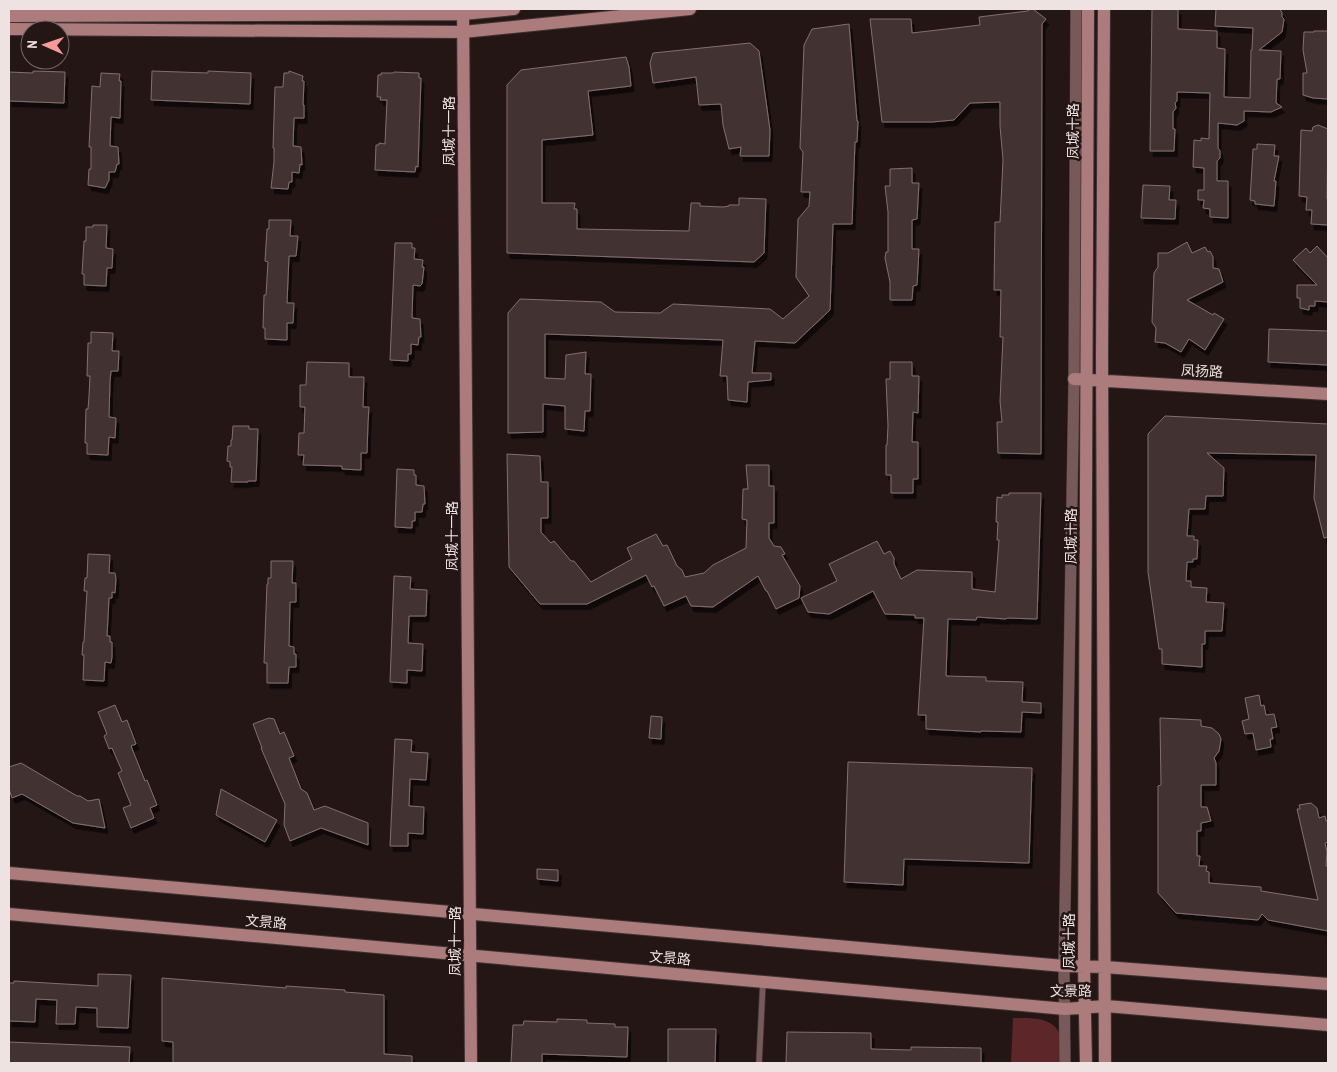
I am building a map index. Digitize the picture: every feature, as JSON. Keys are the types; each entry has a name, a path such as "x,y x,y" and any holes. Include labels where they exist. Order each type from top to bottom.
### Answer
{"main road":[{"path":"9,16 514,9"},
{"path":"9,29 463,32 690,9"},
{"name":"凤城十路","path":"1086,1063 1084,968 1088,9"},
{"path":"1104,9 1102,380 1105,1063"},
{"name":"凤城十一路","path":"463,11 471,1063"},
{"name":"凤扬路","path":"1074,379 1328,394"},
{"name":"文景路","path":"9,873 1084,968 1105,967 1328,984"},
{"name":"文景路","path":"9,914 1065,1009 1106,1006 1328,1025"}],"street":[{"path":"1065,1063 1064,966 1074,379 1076,9"}],"lane":[{"path":"759,1063 763,981"}],"shaded area":[{"path":"1013,1018 1038,1019 1055,1027 1062,1039 1064,1063 1011,1063"}],"building":[{"path":"1033,9 1046,19 1042,24 1041,454 998,453 997,422 1002,422 1000,401 1003,337 1000,337 1001,290 994,290 995,222 1000,222 1003,160 1000,102 970,103 954,120 882,122 870,19 911,19 912,33 980,25 979,17 1028,11"},
{"path":"1152,9 1178,9 1178,29 1217,31 1217,48 1225,49 1224,97 1250,98 1253,28 1215,26 1216,9 1279,9 1282,12 1284,19 1282,32 1259,50 1281,51 1280,79 1277,79 1276,103 1282,107 1271,112 1244,111 1244,121 1237,125 1218,123 1220,158 1217,161 1217,181 1228,181 1228,218 1210,217 1210,209 1203,208 1204,200 1198,200 1198,190 1204,190 1204,168 1193,167 1194,140 1201,141 1201,138 1209,139 1210,93 1177,92 1176,108 1173,112 1173,129 1175,129 1174,151 1150,151"},
{"path":"849,24 858,121 857,142 855,142 852,224 833,224 830,310 795,343 755,341 752,373 771,373 771,380 748,382 747,402 728,400 727,376 720,376 723,340 545,334 545,378 565,379 566,355 586,352 585,374 591,374 590,411 585,411 584,431 565,429 565,406 543,404 543,432 508,433 508,313 520,299 601,302 615,312 660,313 673,304 770,309 783,319 809,296 796,277 798,219 809,206 810,192 801,192 803,152 800,148 804,45 812,29"},
{"path":"1328,31 1328,99 1303,95 1303,73 1307,73 1303,50 1304,32"},
{"path":"750,43 759,51 770,130 769,156 740,156 741,147 729,149 723,125 721,104 699,105 696,77 653,83 650,63 653,53"},
{"path":"626,57 631,86 588,91 593,135 542,140 542,203 575,203 574,209 577,209 577,229 689,231 691,203 700,203 700,206 723,207 739,205 739,198 766,199 764,253 754,262 507,253 507,85 521,70"},
{"path":"33,71 65,72 64,103 9,101 9,72 33,73"},
{"path":"152,71 251,73 250,104 151,100"},
{"path":"289,71 303,76 302,81 304,81 304,118 294,118 293,146 301,147 302,165 300,164 299,173 292,172 292,182 289,182 288,189 271,188 274,162 275,87 283,87 284,73 289,73"},
{"path":"394,72 419,73 419,78 421,78 418,167 416,166 415,172 375,170 376,145 379,145 379,143 385,144 387,100 380,100 381,97 377,97 378,75"},
{"path":"101,73 120,74 119,81 121,81 120,118 111,117 110,146 118,147 119,164 117,164 115,172 109,172 109,180 105,188 88,185 89,169 91,169 91,147 89,147 92,86 100,87"},
{"path":"1318,125 1328,129 1328,225 1311,224 1312,210 1306,210 1307,197 1299,196 1301,130 1312,131 1313,127"},
{"path":"1257,144 1275,145 1274,156 1279,156 1274,181 1276,181 1274,206 1255,204 1255,201 1250,200 1253,149 1257,149"},
{"path":"912,168 912,183 919,183 917,219 912,220 912,249 919,249 917,285 913,286 912,300 890,300 890,282 885,258 886,252 888,252 888,212 885,186 890,186 890,169"},
{"path":"1143,185 1170,186 1169,200 1176,200 1175,219 1141,218"},
{"path":"269,220 291,220 290,236 298,236 296,256 289,256 287,303 294,303 293,323 287,323 287,340 265,339 265,328 263,328 268,262 265,261"},
{"path":"93,225 107,225 106,248 113,249 112,268 107,268 106,286 84,285 84,274 82,274 86,227 93,227"},
{"path":"1187,242 1192,253 1205,247 1208,252 1210,251 1213,257 1213,268 1219,269 1223,282 1187,300 1224,319 1205,350 1189,339 1181,352 1165,343 1155,342 1156,328 1152,322 1154,273 1158,267 1158,253 1168,253"},
{"path":"395,243 412,243 412,248 415,248 414,259 423,260 422,267 424,267 422,284 420,286 413,285 412,318 420,319 421,337 419,337 418,345 411,344 411,354 408,354 408,361 390,360"},
{"path":"1317,246 1328,258 1328,302 1315,301 1315,306 1309,306 1309,310 1300,308 1300,298 1297,298 1297,285 1317,285 1293,260 1306,248 1310,253"},
{"path":"1269,329 1328,331 1328,365 1268,362"},
{"path":"91,332 113,333 112,351 119,351 118,371 111,371 109,417 116,418 115,438 109,437 108,455 87,454 87,443 85,443 86,409 88,409 90,376 87,376 88,343 91,343"},
{"path":"307,362 349,363 349,377 364,377 363,407 369,407 367,453 361,453 361,470 342,469 342,466 303,465 304,455 298,455 299,433 304,433 305,407 300,407 300,385 306,385"},
{"path":"890,362 912,362 912,376 919,376 918,413 913,412 912,442 918,442 918,479 913,479 913,493 891,493 891,475 886,475 888,426 886,379 890,379"},
{"path":"1165,416 1328,424 1328,537 1324,538 1314,498 1316,455 1207,453 1224,468 1223,496 1206,496 1205,509 1189,509 1187,536 1194,536 1194,540 1198,540 1197,559 1193,559 1193,562 1187,562 1186,581 1191,581 1191,587 1207,588 1206,602 1224,603 1222,631 1205,631 1205,644 1202,644 1202,667 1162,664 1162,649 1159,649 1148,572 1148,434"},
{"path":"233,426 249,426 249,429 258,429 256,481 231,482 232,467 230,467 230,462 227,461 228,446 231,446"},
{"path":"507,454 540,456 541,482 548,482 548,518 541,518 541,532 551,543 554,541 571,561 574,561 591,582 632,559 627,548 656,534 663,546 667,545 677,566 682,570 685,577 704,573 713,565 746,548 747,520 742,519 743,489 748,489 746,465 769,465 769,486 774,486 774,523 769,523 769,538 774,546 781,547 785,554 782,555 800,586 799,598 776,609 758,576 713,607 691,606 686,596 664,606 646,575 587,604 540,604 509,567"},
{"path":"397,469 414,470 416,485 424,486 425,504 423,504 422,512 415,512 415,521 412,521 412,528 395,527"},
{"path":"1009,493 1041,493 1037,619 977,617 976,620 948,619 946,676 986,677 986,681 1023,682 1022,702 1041,703 1041,713 1022,712 1021,732 926,729 926,715 918,715 924,618 915,618 915,615 885,614 873,591 829,614 808,612 801,598 837,581 829,564 877,541 884,554 890,551 901,579 917,570 972,572 972,589 995,592 999,540 997,540 998,522 996,522 997,497 1002,498 1002,495 1009,495"},
{"path":"88,554 110,555 109,573 115,573 116,579 115,593 112,592 112,598 109,598 107,636 110,636 110,642 112,642 112,657 111,663 105,662 104,681 83,680 84,655 82,655 87,591 84,591 85,578 87,578"},
{"path":"271,561 293,561 292,583 296,583 296,602 290,602 289,646 294,647 296,667 289,667 288,683 267,683 267,663 264,663 267,584 268,578 271,578"},
{"path":"394,576 411,577 410,589 427,590 426,616 409,616 408,643 423,644 422,671 407,670 407,683 390,682"},
{"path":"1259,695 1261,706 1264,705 1266,715 1274,714 1277,727 1271,728 1273,739 1270,739 1271,747 1256,750 1253,733 1245,734 1242,721 1249,719 1245,698"},
{"path":"115,705 122,722 127,720 136,744 131,746 157,805 150,808 154,818 131,828 123,808 131,805 118,773 122,771 112,748 109,749 104,736 107,734 98,712"},
{"path":"651,716 662,717 661,739 649,738"},
{"path":"269,718 274,719 280,734 284,732 294,756 289,758 301,789 307,793 314,810 325,806 368,823 368,845 321,828 290,841 284,825 285,804 253,724"},
{"path":"1160,718 1201,720 1201,726 1212,728 1219,734 1221,739 1219,751 1214,758 1216,763 1216,785 1201,785 1201,807 1207,807 1211,821 1201,823 1201,831 1197,831 1197,856 1200,856 1199,866 1207,866 1206,871 1209,872 1209,883 1261,887 1261,891 1318,900 1297,809 1300,809 1299,805 1311,803 1317,808 1319,818 1325,816 1326,821 1328,821 1328,842 1325,843 1327,852 1326,866 1328,866 1328,931 1268,920 1262,914 1258,920 1176,913 1158,893 1158,786 1161,785"},
{"path":"395,739 412,740 411,752 428,753 426,780 410,779 409,806 424,807 423,834 408,833 408,846 390,846"},
{"path":"848,762 1032,768 1029,863 904,859 903,885 844,882"},
{"path":"21,763 77,796 88,801 99,799 105,828 73,823 22,794 12,798 9,789 9,767"},
{"path":"221,789 277,820 265,842 216,815"},
{"path":"537,869 558,870 558,881 537,879"},
{"path":"98,974 131,975 128,1028 97,1027 97,1008 76,1007 75,1024 56,1024 57,1000 36,999 35,1022 9,1021 9,983 14,983 14,981 98,986"},
{"path":"162,978 286,988 286,986 345,990 345,992 384,995 384,1054 412,1056 412,1063 173,1063 173,1042 162,1041"},
{"path":"557,1019 587,1020 587,1023 615,1024 615,1027 628,1027 627,1057 542,1054 542,1063 511,1063 513,1025 523,1025 524,1021 557,1022"},
{"path":"668,1029 716,1029 715,1063 668,1063"},
{"path":"787,1032 871,1033 871,1049 911,1050 911,1047 981,1048 981,1063 786,1063"},
{"path":"9,1042 130,1047 129,1063 9,1063"}]}
